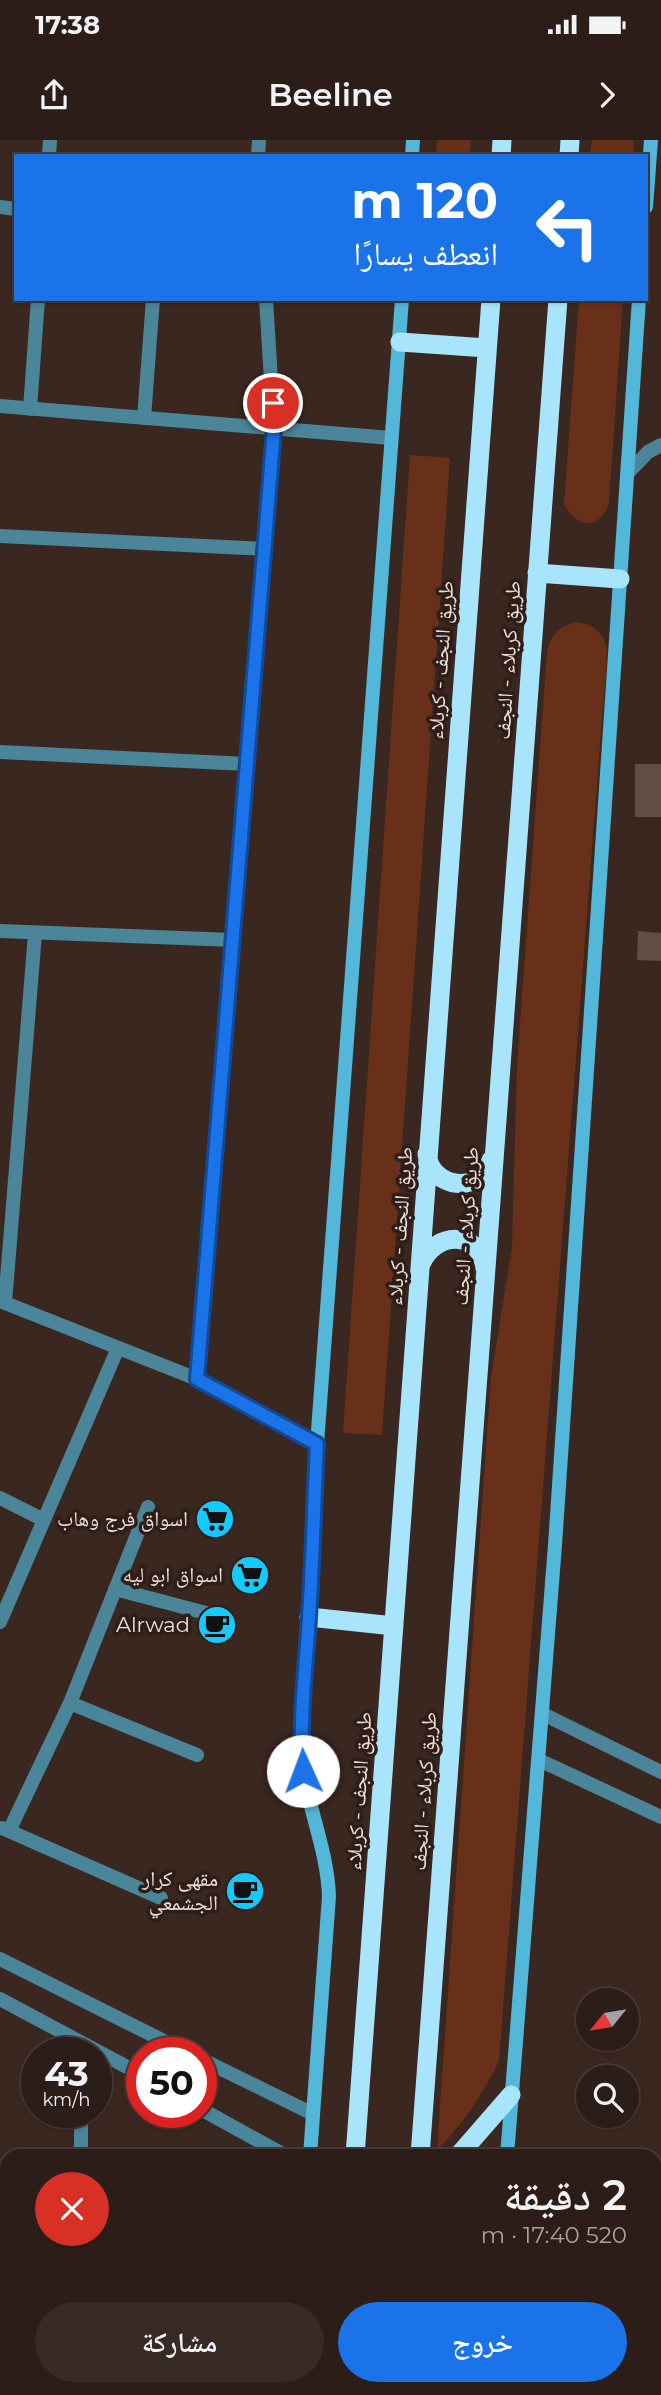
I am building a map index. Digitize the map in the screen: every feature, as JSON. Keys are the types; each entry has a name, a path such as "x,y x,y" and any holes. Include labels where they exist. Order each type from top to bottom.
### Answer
{"highway":[{"name":"طريق النجف - كربلاء","path":"356,2149 491,301"},
{"name":"طريق كربلاء - النجف","path":"421,2149 558,301"},
{"path":"400,342 487,348"},
{"path":"537,573 620,579"},
{"path":"427,1149 428,1161 433,1171 452,1184 474,1182 483,1175 493,1156"},
{"path":"421,1264 430,1247 438,1242 457,1239 475,1247 485,1263 486,1273"},
{"path":"309,1616 394,1626"},
{"path":"464,2149 511,2095"}],"main road":[{"path":"648,180 651,140"},
{"path":"310,2149 329,1895 328,1872 307,1798 303,1771 303,1692 317,1444 402,301"},
{"path":"507,2149 540,1760 639,301"}],"street":[{"path":"30,409 38,301"},
{"path":"144,418 153,301"},
{"path":"197,1379 274,429 266,301"},
{"path":"0,406 391,438"},
{"path":"627,474 648,452 661,445"},
{"path":"0,536 264,549"},
{"path":"0,752 247,764"},
{"path":"0,931 233,940"},
{"path":"35,934 2,1302 197,1379 317,1444"},
{"path":"0,1622 118,1348"},
{"path":"0,1498 44,1520"},
{"path":"148,1507 69,1703 4,1829 161,1898"},
{"path":"115,1590 206,1613"},
{"path":"69,1703 197,1755"},
{"path":"543,1713 661,1772"},
{"path":"540,1760 661,1817"},
{"path":"0,1959 156,2037"},
{"path":"0,1999 65,2037"},
{"path":"217,2067 313,2114"},
{"path":"217,2118 273,2149"},
{"path":"81,2128 81,2149"}],"shaded area":[{"path":"437,140 471,140 469,154 436,154"},
{"path":"592,140 634,140 633,154 590,154"},
{"path":"579,301 623,301 609,502 600,518 588,523 575,518 564,503"},
{"path":"410,455 450,458 382,1435 343,1433"},
{"path":"576,622 590,626 601,635 607,651 499,2061 472,2108 437,2149 491,1377 512,1247 517,1065 547,653 550,641 564,626"}],"building":[{"path":"635,764 661,764 661,817 635,817"},
{"path":"638,931 661,933 661,961 637,960"}],"place":[{"name":"اسواق فرج وهاب","path":"215,1519"},
{"name":"اسواق ابو ليه","path":"250,1575"},
{"name":"Alrwad","path":"217,1625"},
{"name":"مقهى كرار الجشمعي","path":"245,1891"}],"route":[{"path":"273,403 274,429 197,1379 317,1444 301,1745 303,1771"}]}
